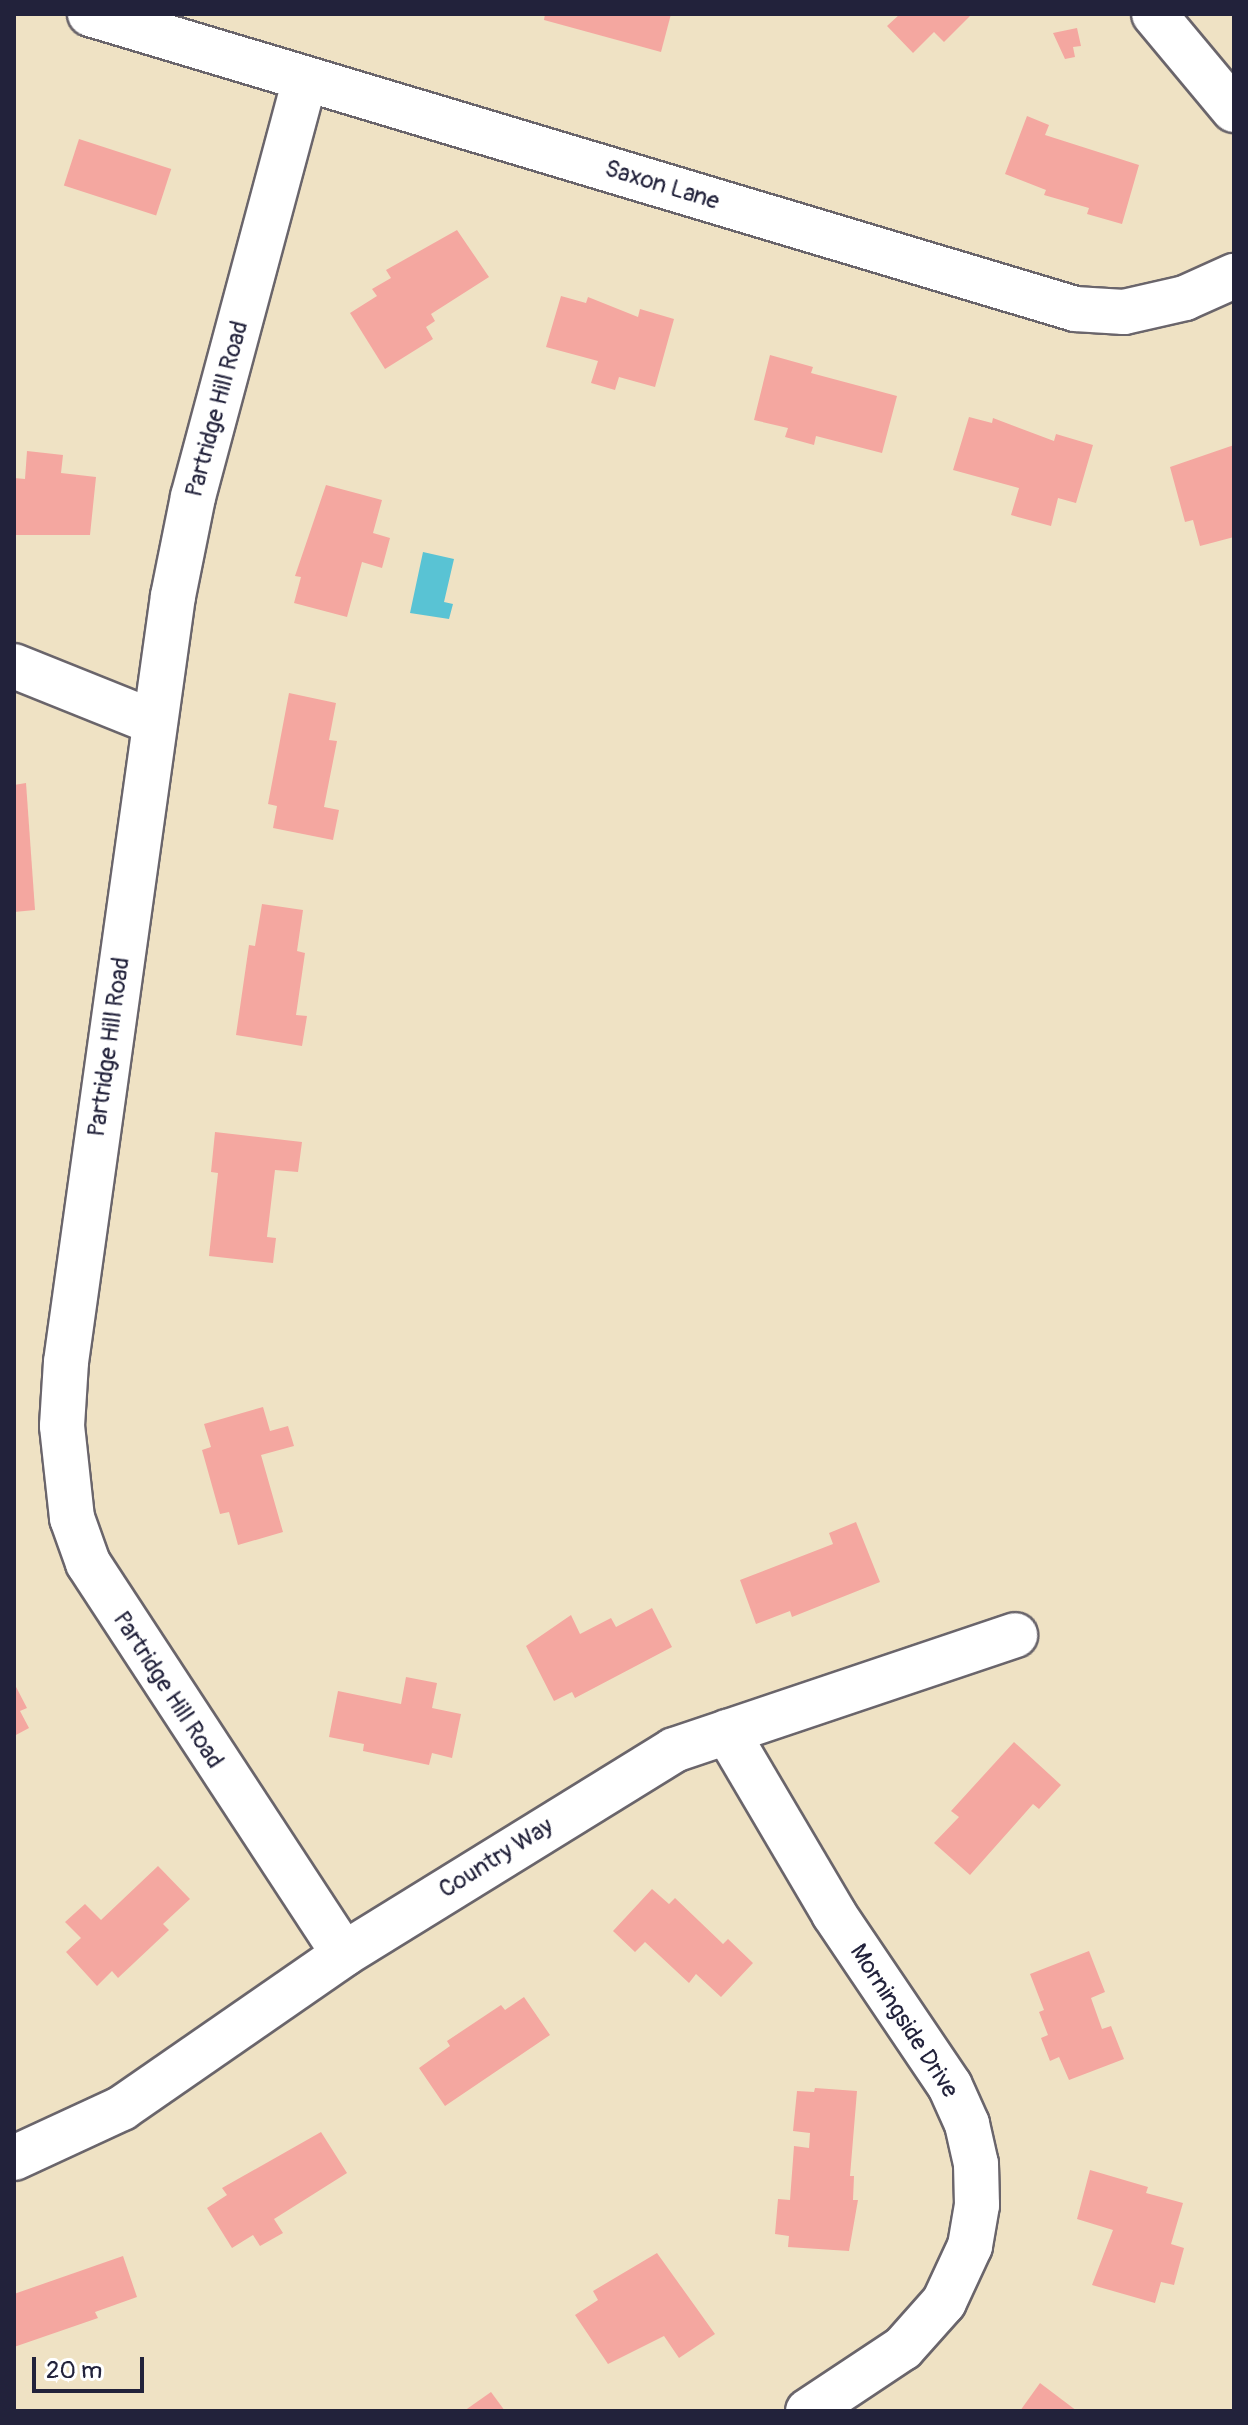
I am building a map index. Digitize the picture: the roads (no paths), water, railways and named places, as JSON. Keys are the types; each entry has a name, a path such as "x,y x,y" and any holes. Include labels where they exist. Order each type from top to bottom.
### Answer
{"street":[{"name":"Saxon Lane","path":"90,14 1075,309 1124,312 1185,298 1234,276"},
{"path":"1154,14 1234,110"},
{"name":"Partridge Hill Road","path":"305,79 193,497 153,722 66,1362 62,1426 66,1481 88,1563 109,1600 344,1954"},
{"path":"14,666 153,722"},
{"name":"Country Way","path":"14,2158 122,2108 344,1954 620,1780 674,1750 1015,1635"},
{"name":"Morningside Drive","path":"727,1732 834,1914 950,2086 967,2124 976,2164 977,2205 970,2246 944,2302 903,2348 808,2411"}],"water":[{"path":"423,552 454,559 444,602 453,604 449,619 410,613"}]}
